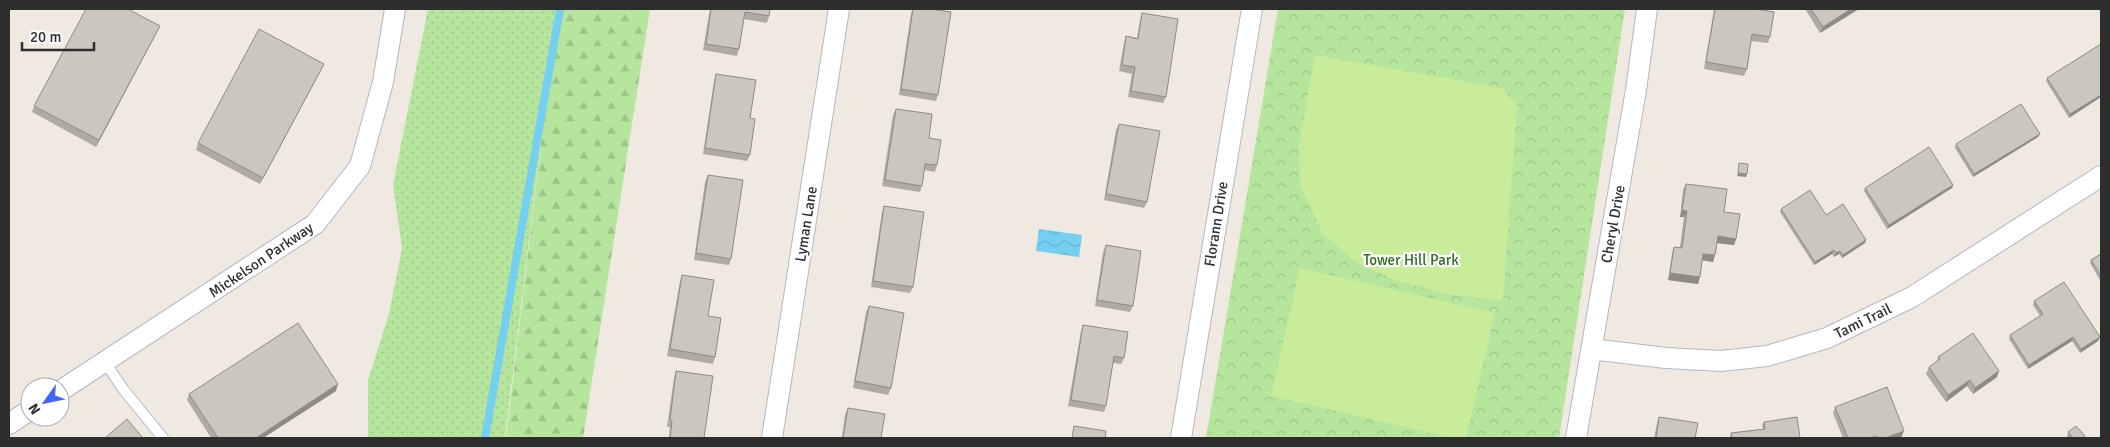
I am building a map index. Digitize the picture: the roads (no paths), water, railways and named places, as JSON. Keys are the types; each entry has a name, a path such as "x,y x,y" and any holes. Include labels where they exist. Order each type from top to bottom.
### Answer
{"street":[{"name":"Mickelson Parkway","path":"70,384 315,224 360,166 383,82 395,9"},
{"name":"Lyman Lane","path":"772,438 839,9"},
{"name":"Florann Drive","path":"1181,438 1252,9"},
{"name":"Cheryl Drive","path":"1576,438 1636,90 1647,9"},
{"name":"Tami Trail","path":"1591,349 1666,358 1721,361 1767,356 1827,338 1912,297 2101,176"},
{"path":"9,424 20,417"}],"lane":[{"path":"105,362 123,389 163,438"}],"water":[{"path":"1039,229 1082,235 1079,257 1036,251"}],"waterway":[{"path":"485,438 560,9"}],"park label":[{"name":"Tower Hill Park","path":"1411,260"}]}
